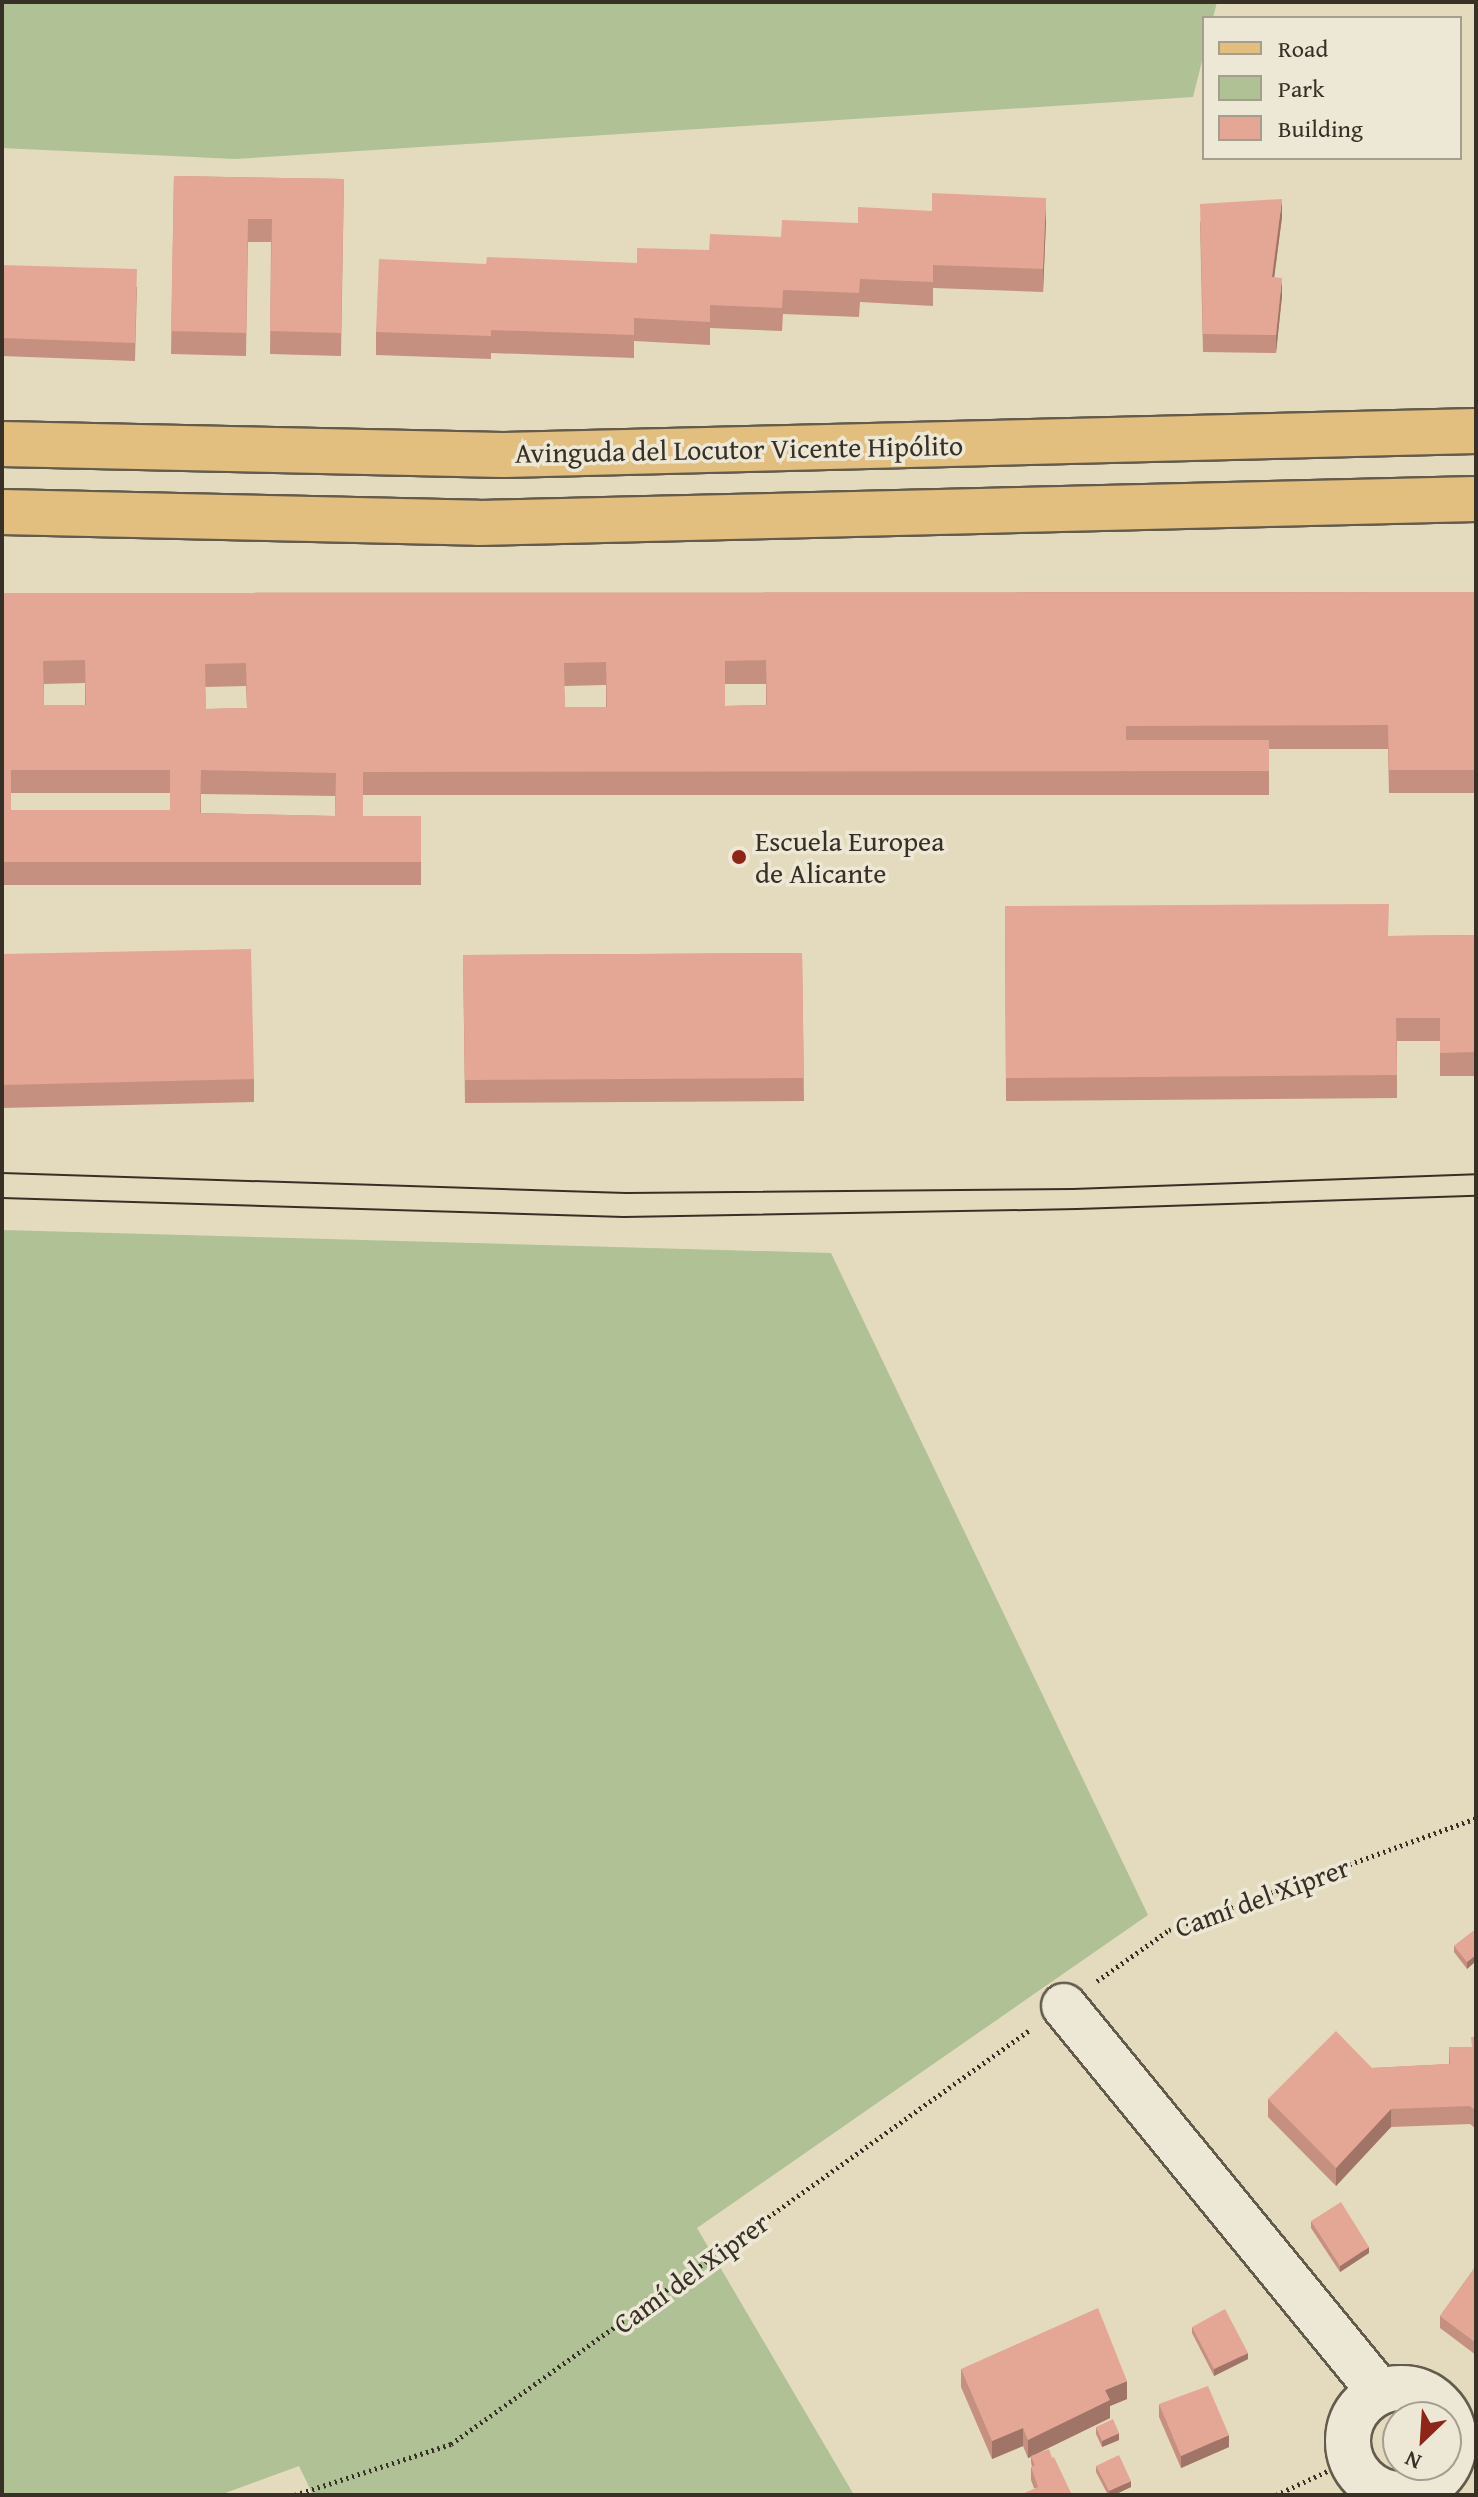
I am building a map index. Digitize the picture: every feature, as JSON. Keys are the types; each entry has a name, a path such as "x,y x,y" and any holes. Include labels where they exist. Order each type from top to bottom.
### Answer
{"main road":[{"name":"Avinguda del Locutor Vicente Hipólito","path":"2,444 504,455 1476,431"},
{"path":"2,512 478,523 1476,499"}],"lane":[{"path":"1064,2006 1379,2391"},
{"path":"1405,2387 1431,2399 1448,2413 1455,2438 1451,2463 1438,2489 1387,2493 1365,2481 1351,2460 1348,2433 1358,2408 1379,2391 1405,2387"}],"path":[{"name":"Camí del Xiprer","path":"295,2495 451,2444 1169,1930 1476,1818"},
{"path":"1276,2495 1351,2460"}],"green space":[{"path":"2,2 1217,2 1214,16 1202,16 1202,61 1193,97 235,159 2,148"},
{"path":"2,1230 831,1253 1148,1915 697,2228 854,2495 313,2495 299,2466 220,2495 2,2495"}],"building":[{"path":"174,176 344,179 341,333 270,331 272,219 248,219 246,333 171,331"},
{"path":"932,193 1046,198 1043,269 933,265 933,282 860,279 859,293 783,290 782,308 710,305 710,322 634,318 634,335 491,330 491,336 376,332 379,259 486,264 487,257 637,263 637,248 709,250 710,234 781,237 782,220 858,223 858,207 932,211"},
{"path":"1282,199 1272,277 1282,278 1276,335 1203,334 1200,204"},
{"path":"2,265 137,269 135,343 2,338"},
{"path":"1476,592 1476,770 1389,770 1388,725 1126,726 1126,740 1269,740 1269,771 363,772 363,816 421,816 421,862 2,862 2,593","holes":["85,660 86,705 44,705 43,661","766,660 767,705 725,706 725,661","606,662 607,707 565,707 564,663","246,663 247,708 206,709 205,664","11,770 170,770 170,810 11,810","201,770 336,773 335,816 200,813"]},
{"path":"1389,904 1388,936 1476,935 1476,1052 1440,1053 1440,1018 1396,1018 1397,1075 1006,1078 1005,906"},
{"path":"251,949 254,1079 2,1085 2,954"},
{"path":"802,953 804,1078 465,1080 463,955"},
{"path":"1476,1929 1476,1955 1467,1962 1454,1946"},
{"path":"1336,2031 1372,2068 1450,2064 1449,2047 1472,2047 1471,2037 1476,2037 1476,2111 1470,2106 1391,2109 1336,2168 1268,2099"},
{"path":"1341,2202 1369,2247 1340,2266 1311,2221"},
{"path":"1476,2266 1476,2343 1440,2316"},
{"path":"1098,2308 1127,2381 1105,2390 1110,2400 1028,2440 1023,2428 992,2441 961,2369"},
{"path":"1225,2309 1248,2353 1214,2369 1192,2327"},
{"path":"1208,2386 1229,2435 1181,2456 1159,2404"},
{"path":"1113,2419 1119,2433 1102,2441 1096,2427"},
{"path":"1049,2449 1052,2458 1035,2466 1031,2456"},
{"path":"1119,2455 1131,2481 1109,2491 1096,2466"},
{"path":"1054,2457 1072,2495 1020,2495 1038,2487 1031,2467"}],"tram line":[{"path":"2,1173 626,1193 1073,1189 1476,1174"},
{"path":"2,1198 624,1217 1077,1209 1476,1196"}],"place":[{"name":"Escuela Europea de Alicante","path":"739,857"}]}
